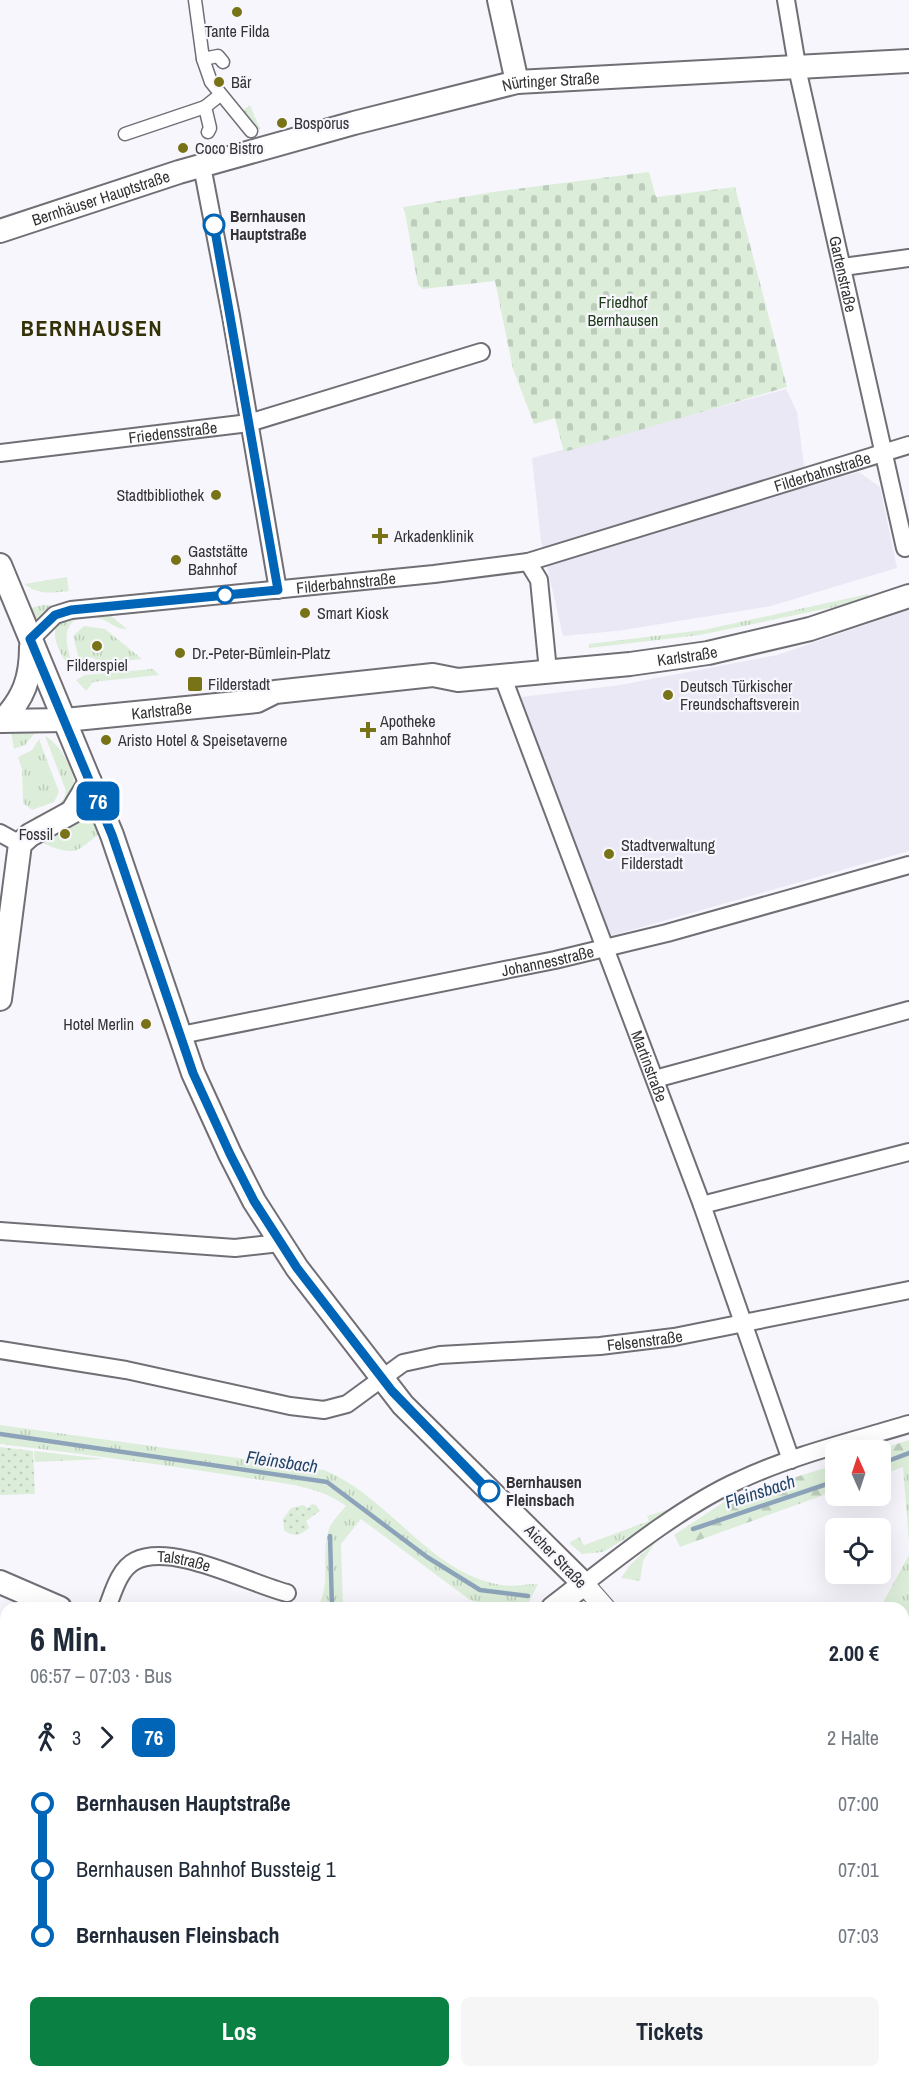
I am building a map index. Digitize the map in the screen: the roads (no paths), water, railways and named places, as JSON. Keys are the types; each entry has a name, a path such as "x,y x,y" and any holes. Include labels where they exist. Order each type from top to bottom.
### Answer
{"main road":[{"path":"500,0 517,82"},
{"name":"Nürtinger Straße","path":"202,166 354,123 517,82 909,61"},
{"name":"Bernhäuser Hauptstraße","path":"0,231 202,166"},
{"name":"Aicher Straße","path":"0,566 6,596 30,639 124,868 193,1073 230,1154 280,1243 381,1377 429,1432 584,1584"},
{"name":"Karlstraße","path":"1,721 65,720 257,701 275,692 336,693 393,687 433,675 458,680 630,664 708,653 820,626 909,596"},
{"path":"1,721 21,698 28,681 30,639"},
{"path":"0,999 20,844 30,835 72,812 90,782"},
{"path":"0,1582 46,1602"},
{"path":"561,1602 584,1584"}],"street":[{"path":"195,0 203,59 211,82 228,97 251,130"},
{"name":"Gartenstraße","path":"786,0 797,68 905,548"},
{"path":"203,59 218,56 223,62"},
{"path":"124,134 228,97"},
{"path":"205,106 210,128 207,132"},
{"path":"202,166 278,590"},
{"path":"843,267 909,258"},
{"name":"Friedensstraße","path":"0,453 249,423 481,352"},
{"name":"Filderbahnstraße","path":"30,639 55,615 71,610 434,574 528,562 909,445"},
{"path":"528,562 539,580 548,671"},
{"name":"Martinstraße","path":"502,675 702,1205 791,1460"},
{"path":"0,833 20,844"},
{"name":"Johannesstraße","path":"181,1035 605,948 909,865"},
{"path":"655,1079 909,1010"},
{"path":"702,1205 909,1152"},
{"path":"0,1231 235,1248 280,1243"},
{"name":"Felsenstraße","path":"0,1350 194,1383 310,1409 324,1410 347,1404 403,1363 427,1356 600,1346 674,1337 744,1325 909,1290"},
{"path":"584,1584 636,1545 719,1490 791,1460 909,1424"},
{"name":"Talstraße","path":"110,1602 125,1569 135,1561 150,1557 190,1560 262,1587 287,1593"},
{"name":"Aicher Straße","path":"584,1584 600,1602"}],"waterway":[{"name":"Fleinsbach","path":"0,1434 327,1482 427,1557 480,1590 528,1596"},
{"name":"Fleinsbach","path":"891,1460 909,1453"},
{"name":"Fleinsbach","path":"693,1529 825,1485"},
{"path":"330,1536 332,1602"}],"place":[{"name":"Tante Filda","path":"237,12"},
{"name":"Bär","path":"219,82"},
{"name":"Bosporus","path":"282,123"},
{"name":"Coco Bistro","path":"183,148"},
{"name":"Bernhausen Hauptstraße","path":"214,225"},
{"name":"Stadtbibliothek","path":"216,495"},
{"name":"Arkadenklinik","path":"380,536"},
{"name":"Gaststätte Bahnhof","path":"176,560"},
{"name":"Smart Kiosk","path":"305,613"},
{"name":"Filderspiel","path":"97,646"},
{"name":"Dr.-Peter-Bümlein-Platz","path":"180,653"},
{"name":"Filderstadt","path":"195,684"},
{"name":"Deutsch Türkischer Freundschaftsverein","path":"668,695"},
{"name":"Apotheke am Bahnhof","path":"368,730"},
{"name":"Aristo Hotel & Speisetaverne","path":"106,740"},
{"name":"Fossil","path":"65,834"},
{"name":"Stadtverwaltung Filderstadt","path":"609,854"},
{"name":"Hotel Merlin","path":"146,1024"},
{"name":"Bernhausen Fleinsbach","path":"489,1491"}],"district":[{"name":"BERNHAUSEN","path":"92,328"}],"park label":[{"name":"Friedhof Bernhausen","path":"623,311"}]}
